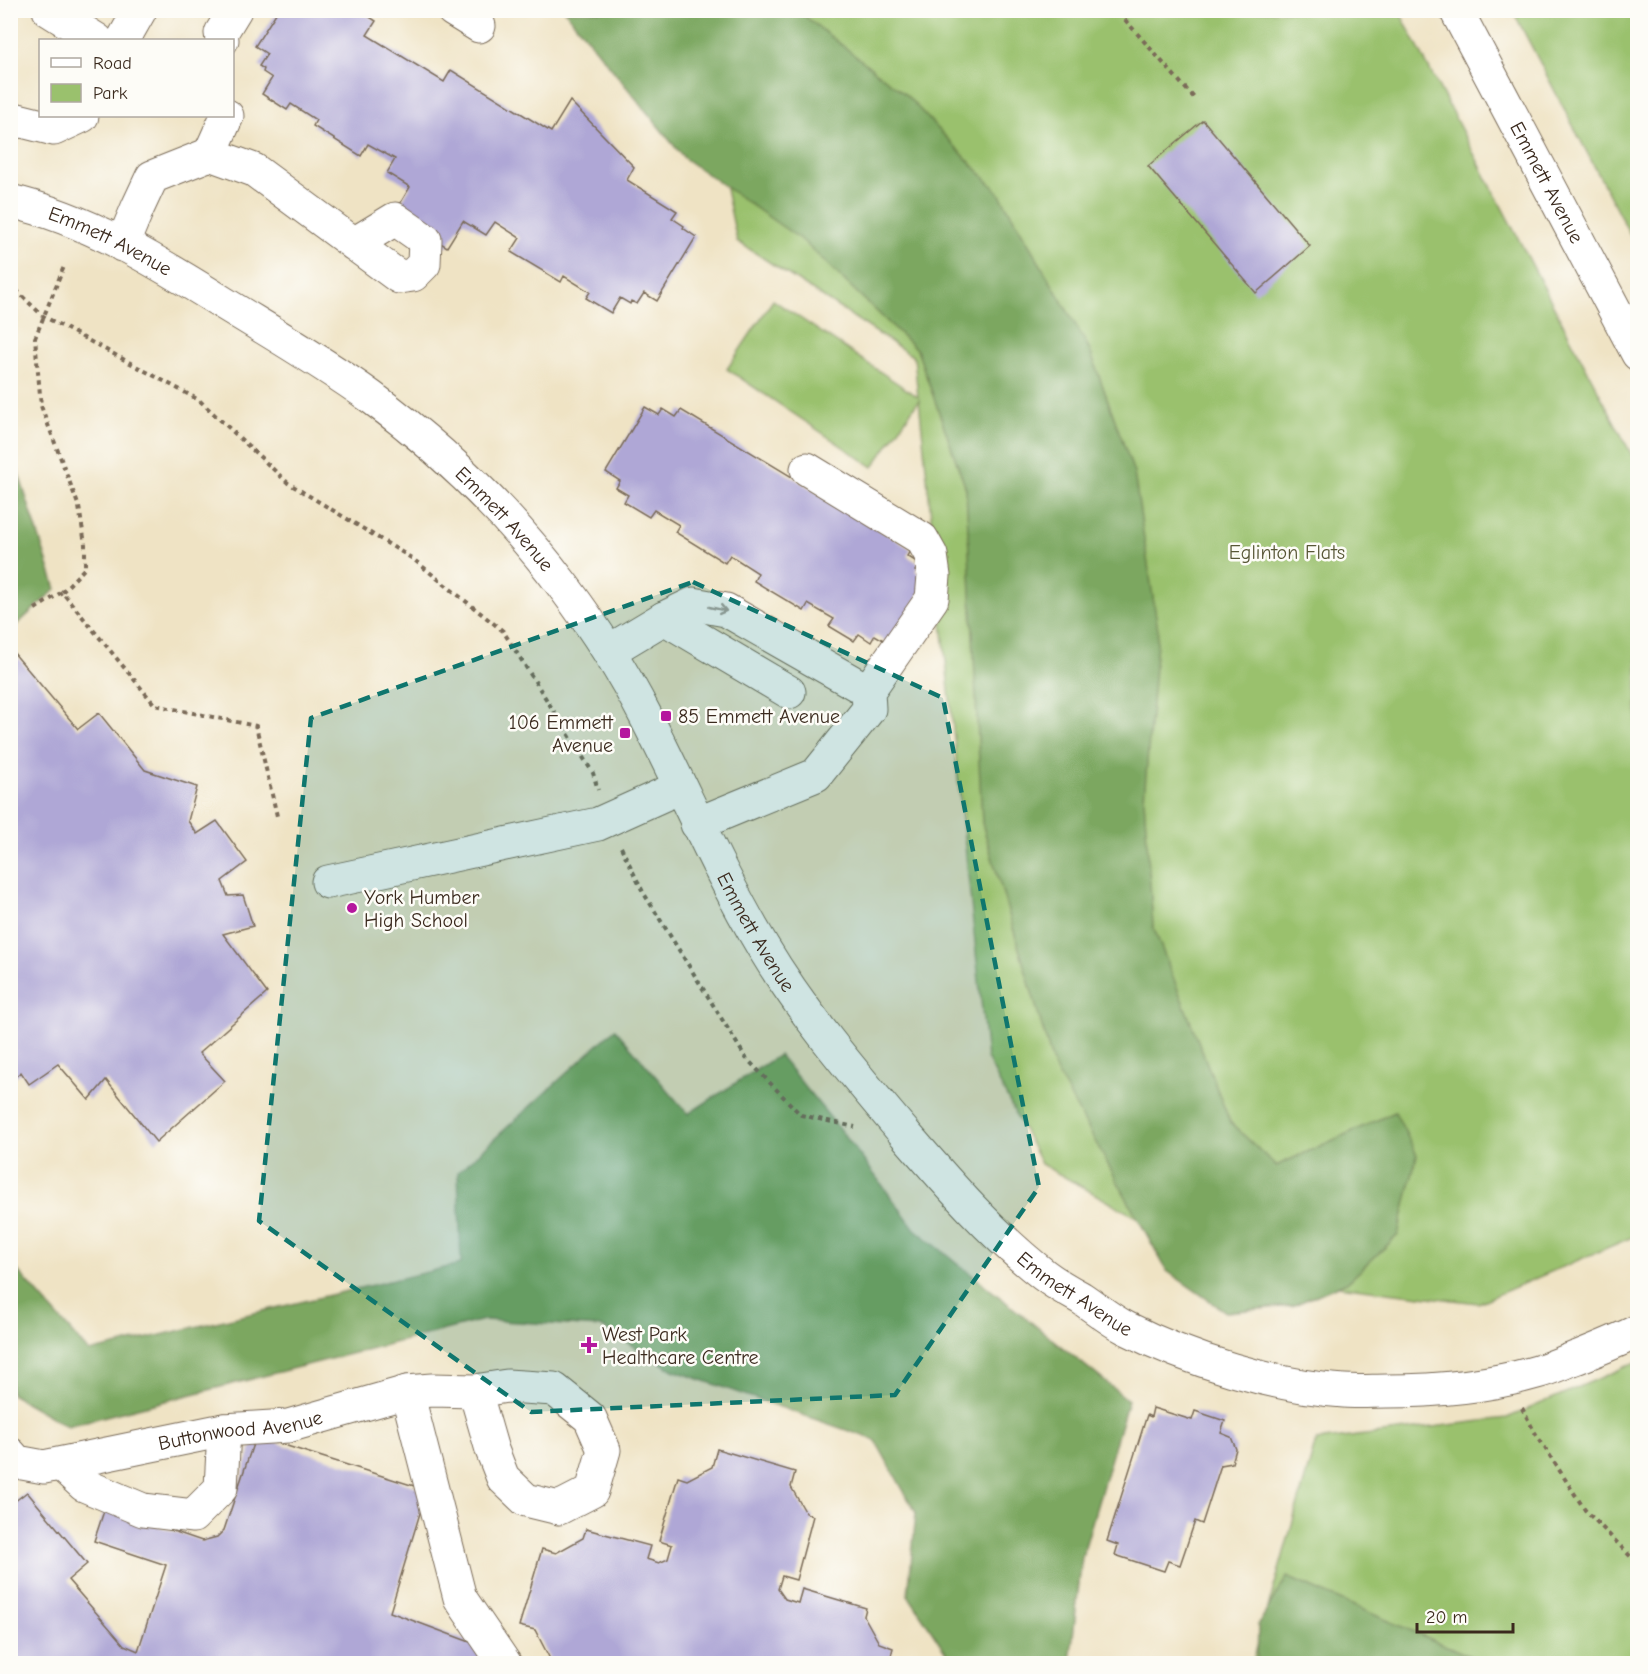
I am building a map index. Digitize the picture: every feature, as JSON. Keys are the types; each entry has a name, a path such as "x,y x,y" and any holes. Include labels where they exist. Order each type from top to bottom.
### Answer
{"street":[{"path":"49,10 84,28"},
{"path":"124,39 140,10"},
{"path":"222,39 221,33 235,10"},
{"name":"Emmett Avenue","path":"1456,10 1638,354"},
{"path":"10,118 54,129 80,117"},
{"path":"210,154 227,117"},
{"path":"123,245 152,177 210,154 254,170 354,244"},
{"name":"Emmett Avenue","path":"10,201 80,224 163,265 311,357 372,398 426,440 514,526 560,581 609,651 644,712 744,916 802,1007 861,1082 946,1180 1010,1246 1049,1279 1124,1327 1185,1354 1238,1371 1294,1385 1346,1392 1455,1388 1507,1379 1540,1371 1638,1331"},
{"path":"697,824 816,775 869,709 868,691 932,599 934,576 932,555 922,539 807,469"},
{"path":"609,651 664,618 693,604 726,610 868,691"},
{"path":"664,618 789,692"},
{"path":"328,882 598,824 680,787"},
{"name":"Buttonwood Avenue","path":"14,1458 44,1467 224,1430 288,1426 407,1392 475,1391"},
{"path":"407,1392 460,1598 505,1664"},
{"path":"61,1464 84,1485 143,1510 193,1516 220,1488 224,1430"}],"path":[{"path":"1119,14 1195,99"},
{"path":"35,609 62,592 85,568 85,544 79,507 41,406 35,338 64,264"},
{"path":"10,283 43,316 199,400 288,483 413,559 503,631 593,773 608,819 644,892 746,1058 801,1115 859,1128"},
{"path":"62,592 155,705 256,726 277,816"},
{"path":"1507,1379 1534,1431 1585,1510 1638,1564"}],"highlighted area":[{"path":"693,582 943,698 1039,1187 895,1395 531,1412 259,1221 311,718"}],"green space":[{"path":"565,11 798,11 906,95 999,193 1089,348 1134,473 1158,630 1144,799 1153,926 1230,1122 1276,1166 1395,1112 1417,1155 1398,1235 1349,1281 1292,1306 1226,1312 1167,1271 1054,1067 982,823 966,489 917,350 803,241 684,158"},
{"name":"Eglinton Flats","path":"610,11 1399,11 1637,465 1637,1235 1478,1303 1238,1274 1041,1164 987,1058 919,400 873,467 727,369 773,300 918,397 914,357 737,241 702,76"},
{"path":"1513,11 1637,11 1637,248"},
{"path":"11,450 56,589 10,630"},
{"path":"615,1029 688,1114 779,1055 850,1142 915,1229 1128,1400 1082,1557 1070,1663 953,1663 908,1595 916,1513 875,1440 673,1370 601,1327 484,1320 67,1426 11,1394 11,1263 89,1352 461,1264 458,1172"},
{"path":"1637,1362 1637,1663 1252,1664 1316,1441 1507,1418"},
{"path":"1287,1577 1486,1663 1257,1663 1258,1625"}],"building":[{"path":"278,10 359,10 376,21 367,35 444,82 451,70 551,132 570,101 634,167 627,180 677,211 672,218 696,237 657,301 644,293 637,304 631,301 630,304 620,298 611,313 586,298 590,292 564,276 561,282 511,252 520,238 495,222 486,235 463,221 447,247 394,214 410,187 387,173 395,159 368,144 361,156 313,126 316,120 291,104 287,110 262,94 272,78 259,66 267,54 255,46"},
{"path":"1203,120 1310,246 1256,293 1148,166"},
{"path":"645,407 659,415 663,409 676,417 681,410 911,549 907,556 920,564 915,571 929,579 890,644 875,635 871,642 859,634 854,641 829,626 834,619 808,604 804,611 754,581 758,573 730,555 725,563 675,532 679,525 654,510 649,517 624,502 628,495 616,488 620,481 606,472"},
{"path":"13,652 78,729 99,713 145,770 197,787 188,821 197,834 217,821 247,862 222,881 228,896 243,895 253,926 223,934 267,993 199,1053 225,1081 156,1142 106,1080 89,1100 58,1064 29,1084 21,1072 10,1081 10,654"},
{"path":"1153,1408 1192,1420 1195,1411 1225,1421 1221,1433 1231,1437 1236,1449 1232,1463 1221,1465 1202,1524 1195,1521 1180,1565 1168,1561 1164,1571 1115,1555 1118,1545 1107,1541 1147,1415 1151,1417"},
{"path":"256,1435 427,1490 390,1612 486,1648 484,1664 10,1664 10,1505 27,1492 87,1564 68,1580 124,1645 138,1651 166,1565 94,1541 105,1508 202,1541 217,1537 224,1530"},
{"path":"717,1449 795,1472 791,1487 806,1513 813,1516 796,1580 782,1576 778,1589 785,1599 798,1603 802,1589 866,1608 864,1616 879,1643 893,1648 889,1664 547,1664 549,1657 535,1630 519,1626 542,1549 556,1553 583,1538 586,1529 650,1546 646,1559 659,1563 668,1559 672,1545 659,1541 678,1477 687,1480 712,1467"}],"place":[{"name":"85 Emmett Avenue","path":"666,716"},
{"name":"106 Emmett Avenue","path":"625,733"},
{"name":"York Humber High School","path":"352,908"},
{"name":"West Park Healthcare Centre","path":"589,1345"}]}
